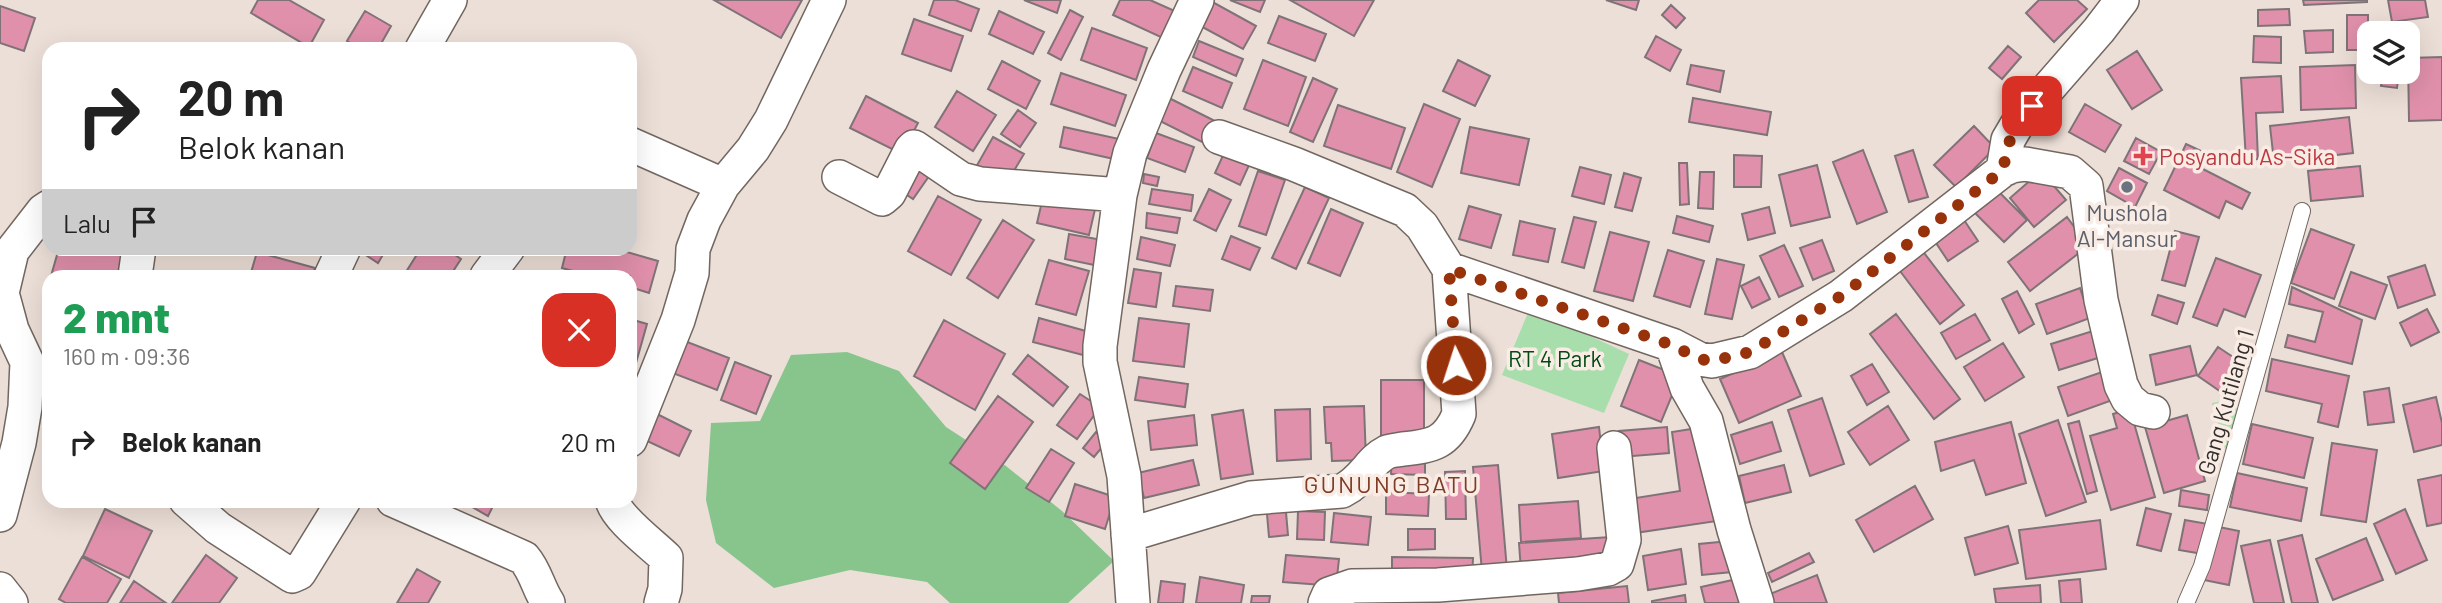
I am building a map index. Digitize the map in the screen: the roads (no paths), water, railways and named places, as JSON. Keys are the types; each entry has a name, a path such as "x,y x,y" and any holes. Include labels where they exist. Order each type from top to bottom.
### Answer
{"street":[{"path":"426,42 450,0"},
{"path":"637,422 677,320 692,273 693,249 704,220 723,185 753,149 771,120 829,0"},
{"path":"1133,603 1124,476 1100,346 1121,195 1136,138 1196,0"},
{"path":"2003,170 2008,140 2018,122 2122,0"},
{"path":"1128,535 1251,498 1342,491 1353,486 1388,451 1428,446 1443,440 1459,414 1449,269 1422,226 1405,210 1294,164 1219,138"},
{"path":"637,147 723,185"},
{"path":"839,177 882,199 889,193 911,149 914,148 961,178 980,184 1121,195"},
{"path":"1449,269 1672,345 1699,359 1712,361 1750,352 1841,296 2003,170 2025,164 2070,172 2086,186 2101,300 2122,385 2128,399 2140,409 2153,412"},
{"path":"0,515 26,407 27,362 12,330 2,293 12,251 42,212"},
{"path":"1672,345 1687,388 1706,421 1734,530 1757,603"},
{"path":"1325,603 1329,594 1352,586 1442,594 1608,569 1617,564 1623,540 1614,448"},
{"path":"195,508 218,528 292,576 299,573 339,508"},
{"path":"411,508 524,558 534,569 542,594 548,603"},
{"path":"615,508 666,558 665,589 661,603"},
{"path":"0,589 11,603"}],"lane":[{"name":"Gang Kutilang 1","path":"2186,603 2202,566 2302,211"}],"place":[{"name":"Posyandu As-Sika","path":"2143,156"},
{"name":"Mushola Al-Mansur","path":"2127,187"}],"district":[{"name":"GUNUNG BATU","path":"1392,483"}],"park label":[{"name":"RT 4 Park","path":"1555,358"}]}
